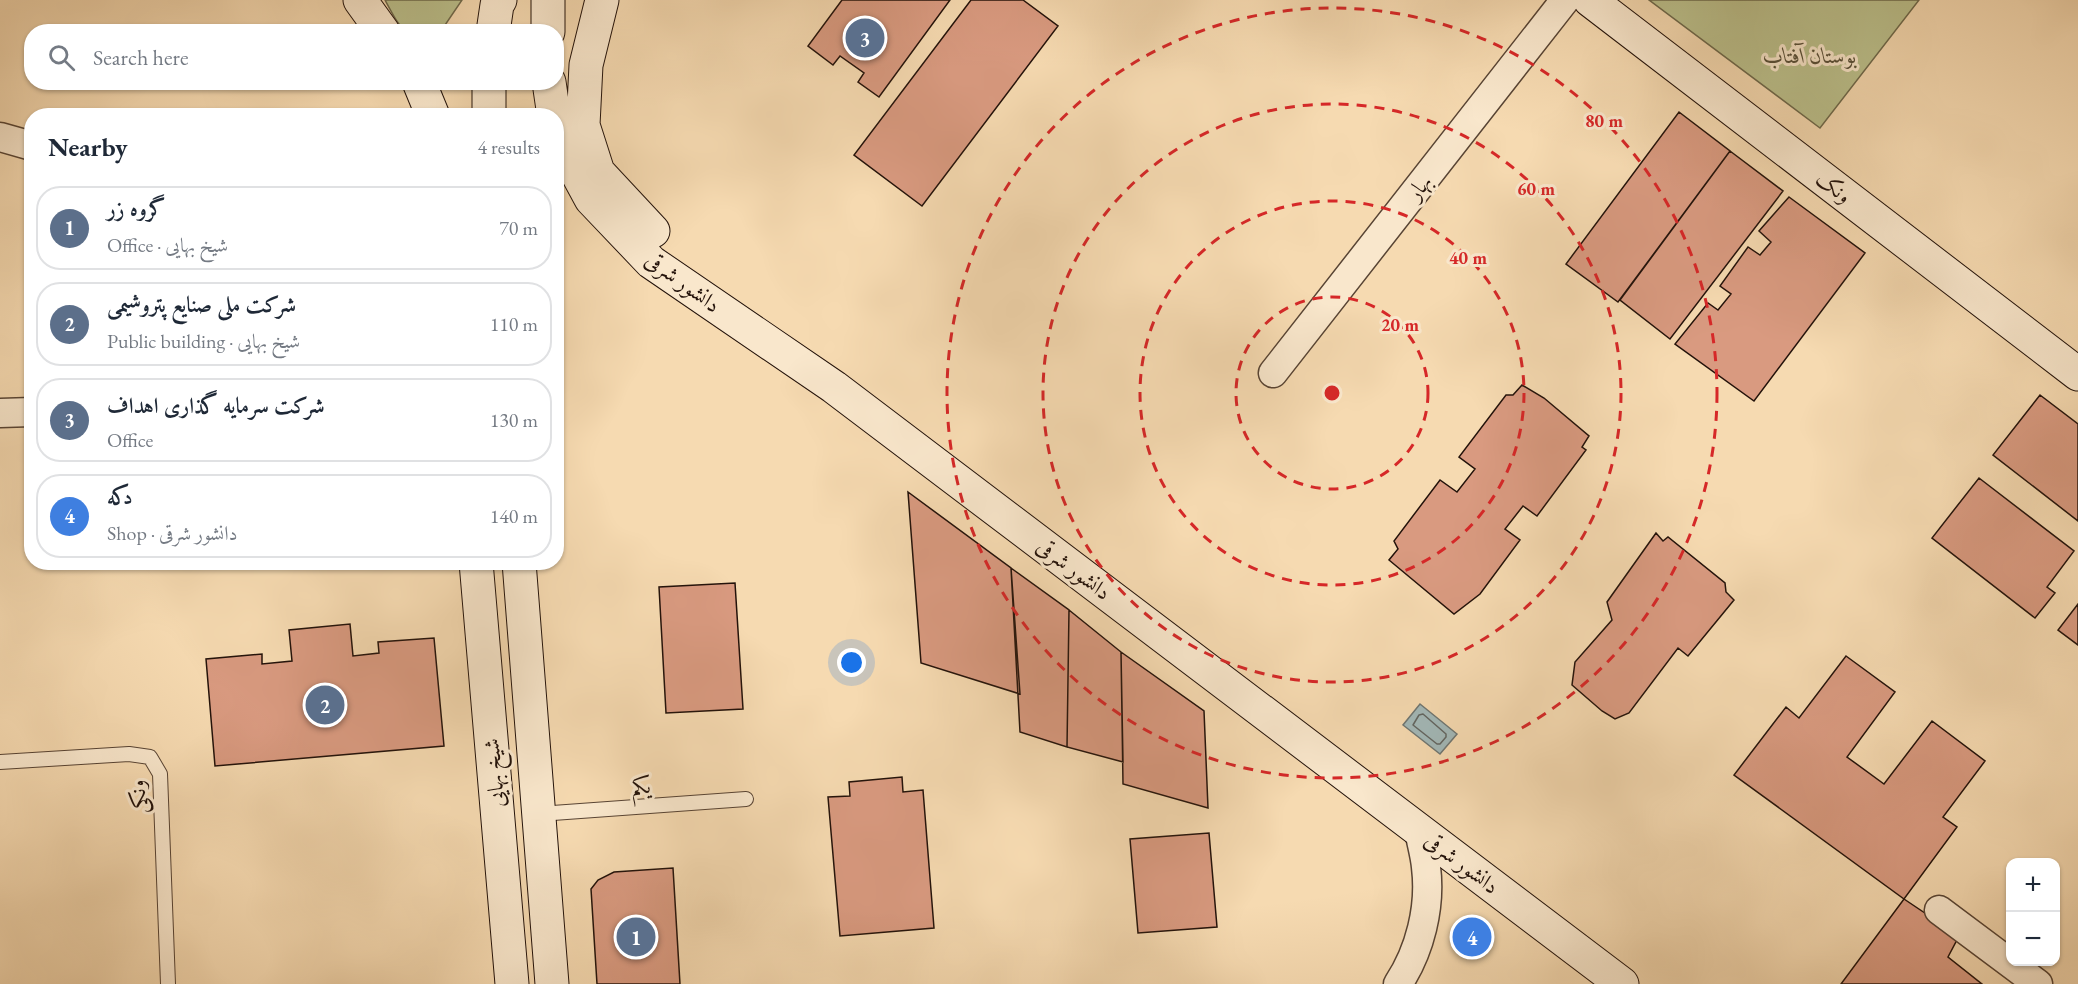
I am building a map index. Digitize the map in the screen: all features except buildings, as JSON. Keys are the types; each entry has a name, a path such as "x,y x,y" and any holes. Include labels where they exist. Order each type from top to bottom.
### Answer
{"main road":[{"path":"360,0 377,24"},
{"path":"494,24 500,0"},
{"path":"548,0 548,24"},
{"path":"602,0 586,65 583,125 598,172 667,246 801,340 834,387"},
{"name":"ونک","path":"1590,0 2078,374"},
{"path":"422,90 430,108"},
{"path":"489,90 489,108"},
{"path":"550,90 553,108"},
{"name":"دانشور شرقی","path":"564,149 591,199 651,262 834,387 1419,830 1615,983"},
{"name":"شیخ بهایی","path":"477,570 512,984"},
{"name":"شیخ بهایی","path":"520,570 552,984"}],"street":[{"name":"بهار","path":"1273,373 1565,0"},
{"path":"0,137 24,144"},
{"path":"0,413 24,412"},
{"path":"1398,984 1416,951 1425,915 1426,868 1419,830"},
{"path":"1938,910 2038,984"}],"lane":[{"name":"ونکی","path":"0,762 129,754 150,757 160,774 168,984"},
{"name":"یکم","path":"539,814 746,799"}],"green space":[{"path":"385,0 462,0 446,24 399,24"},
{"name":"بوستان آفتاب","path":"1649,0 1919,0 1820,128"}],"water":[{"path":"1420,704 1457,734 1440,754 1403,725"}],"place":[{"name":"شرکت سرمایه گذاری اهداف","path":"865,38"},
{"name":"شرکت ملی صنایع پتروشیمی","path":"325,705"},
{"name":"گروه زر","path":"636,937"},
{"name":"دکه","path":"1472,937"}]}
